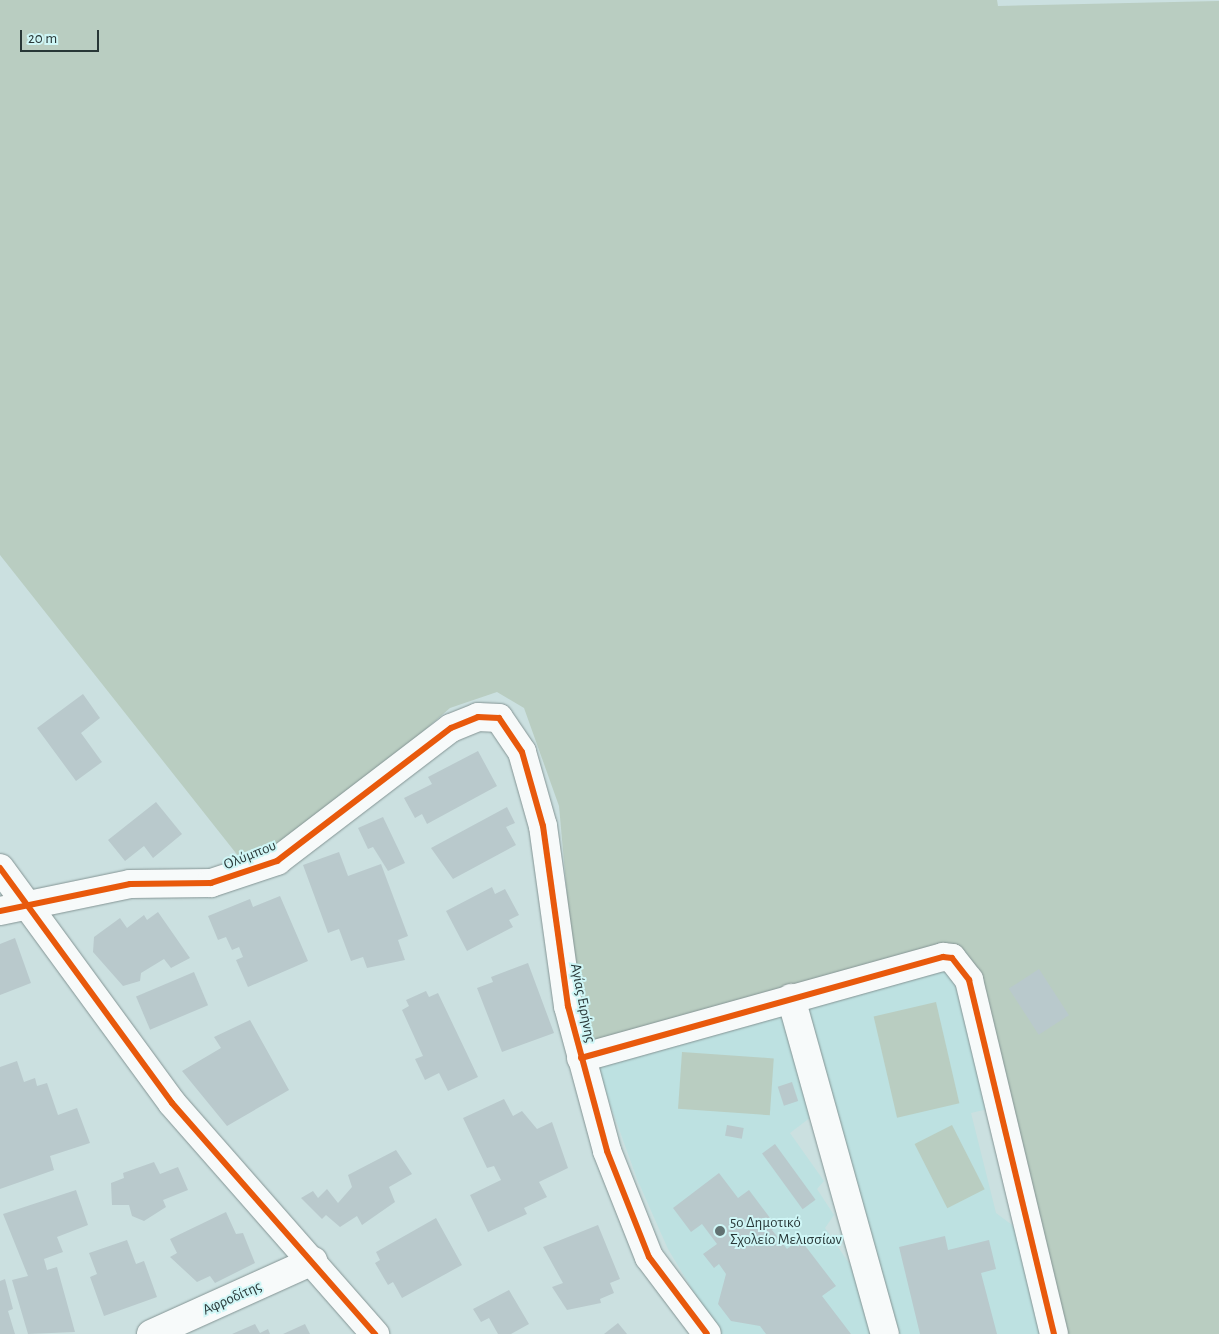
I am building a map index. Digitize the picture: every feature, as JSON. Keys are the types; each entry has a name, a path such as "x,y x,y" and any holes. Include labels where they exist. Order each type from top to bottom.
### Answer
{"street":[{"name":"Ολύμπου","path":"0,911 26,904 130,884 211,883 277,861 451,728 478,717 499,718"},
{"name":"Αγίας Ειρήνης","path":"499,718 522,752 543,826 568,1006 606,1151 649,1257 707,1334"},
{"path":"0,868 172,1103 313,1261 375,1334"},
{"path":"582,1058 943,957 963,969 970,980 1054,1334"},
{"path":"791,998 884,1334"},
{"name":"Αφροδίτης","path":"152,1334 313,1261"}],"shaded area":[{"path":"942,969 958,978 988,1109 971,1113 996,1213 1016,1228 1043,1334 897,1334 806,1005"},
{"path":"781,1012 811,1117 790,1133 824,1181 817,1189 834,1215 825,1228 862,1282 876,1334 719,1334 668,1249 637,1179 596,1065"}],"green space":[{"path":"0,0 997,0 998,6 1219,1 1219,1334 1064,1334 963,951 590,1049 572,951 559,806 524,708 497,692 450,708 349,796 274,847 239,857 0,555"},
{"path":"936,1002 959,1103 897,1118 874,1016"},
{"path":"682,1052 774,1058 770,1115 678,1109"},
{"path":"952,1125 985,1189 947,1208 915,1144"}],"building":[{"path":"83,694 100,718 81,733 102,762 76,781 37,728"},
{"path":"478,751 497,786 427,824 422,814 415,818 404,798 432,784 428,777"},
{"path":"156,802 182,834 153,858 144,846 125,861 108,840"},
{"path":"507,807 515,823 506,827 516,845 453,879 431,848"},
{"path":"383,817 405,863 388,871 373,847 368,849 358,828"},
{"path":"339,852 348,876 381,864 408,936 398,940 405,960 367,968 363,957 351,961 339,929 328,933 303,865"},
{"path":"492,887 495,894 505,889 519,915 509,920 513,927 467,951 446,911"},
{"path":"280,896 308,961 248,987 236,960 243,957 239,947 232,950 226,937 218,940 208,916 250,899 253,907"},
{"path":"158,912 190,958 171,968 164,959 141,973 140,981 123,986 93,952 94,937 120,918 127,928 144,915 147,920"},
{"path":"15,938 31,983 0,995 0,944"},
{"path":"528,963 554,1033 502,1052 477,988 493,982 491,977"},
{"path":"1039,969 1069,1015 1039,1035 1009,989"},
{"path":"194,972 208,1005 150,1030 136,997"},
{"path":"426,991 429,997 438,993 478,1077 448,1091 439,1073 425,1080 415,1059 423,1056 402,1010 409,1006 406,1000"},
{"path":"250,1020 289,1090 227,1126 182,1071 221,1048 214,1037"},
{"path":"17,1061 24,1082 35,1078 37,1086 47,1083 58,1115 77,1108 90,1143 50,1156 54,1170 0,1189 0,1067"},
{"path":"792,1082 798,1101 784,1106 778,1087"},
{"path":"504,1099 513,1116 522,1111 537,1129 552,1122 568,1168 539,1182 547,1197 524,1208 527,1214 488,1232 470,1195 501,1180 494,1166 487,1168 463,1118"},
{"path":"727,1125 744,1128 742,1139 725,1136"},
{"path":"775,1144 816,1200 803,1209 762,1153"},
{"path":"396,1150 412,1174 389,1187 395,1202 362,1225 357,1216 340,1227 326,1215 322,1219 301,1198 313,1191 318,1198 327,1189 338,1203 352,1187 348,1175"},
{"path":"154,1162 160,1174 178,1167 188,1190 163,1200 166,1207 144,1221 132,1216 129,1205 112,1205 111,1183 124,1178 123,1173"},
{"path":"719,1173 738,1198 749,1190 776,1226 772,1230 787,1249 800,1239 836,1286 822,1296 851,1334 766,1334 760,1326 731,1321 718,1304 726,1274 719,1264 714,1268 703,1254 717,1244 702,1224 691,1232 673,1208"},
{"path":"76,1190 88,1225 57,1237 63,1252 44,1259 47,1270 57,1267 75,1332 28,1334 12,1280 28,1276 3,1214"},
{"path":"226,1212 236,1234 243,1233 255,1263 215,1283 210,1276 197,1282 170,1257 177,1253 170,1239"},
{"path":"436,1218 462,1265 402,1298 393,1282 388,1285 375,1263 380,1260 376,1252"},
{"path":"598,1225 620,1279 610,1283 614,1293 600,1299 601,1303 567,1310 552,1287 563,1283 543,1247"},
{"path":"945,1236 948,1250 989,1240 996,1269 981,1273 997,1334 920,1334 899,1247"},
{"path":"127,1240 136,1264 144,1261 157,1297 104,1316 90,1277 97,1274 89,1253"},
{"path":"5,1279 13,1309 8,1311 15,1334 0,1334 0,1281"},
{"path":"509,1290 529,1324 511,1334 498,1334 489,1318 481,1322 473,1309"},
{"path":"618,1323 627,1334 604,1334"},
{"path":"255,1324 260,1333 268,1329 270,1334 232,1334"},
{"path":"305,1324 310,1334 283,1334"}],"cycle path":[{"path":"0,911 130,884 211,883 277,861 451,728 478,717 499,718 522,752 543,826 568,1006 607,1151 649,1257 707,1334"},
{"path":"0,868 172,1103 375,1334"},
{"path":"581,1058 943,957 952,958 969,980 1054,1334"}],"place":[{"name":"5ο Δημοτικό Σχολείο Μελισσίων","path":"720,1231"}]}
